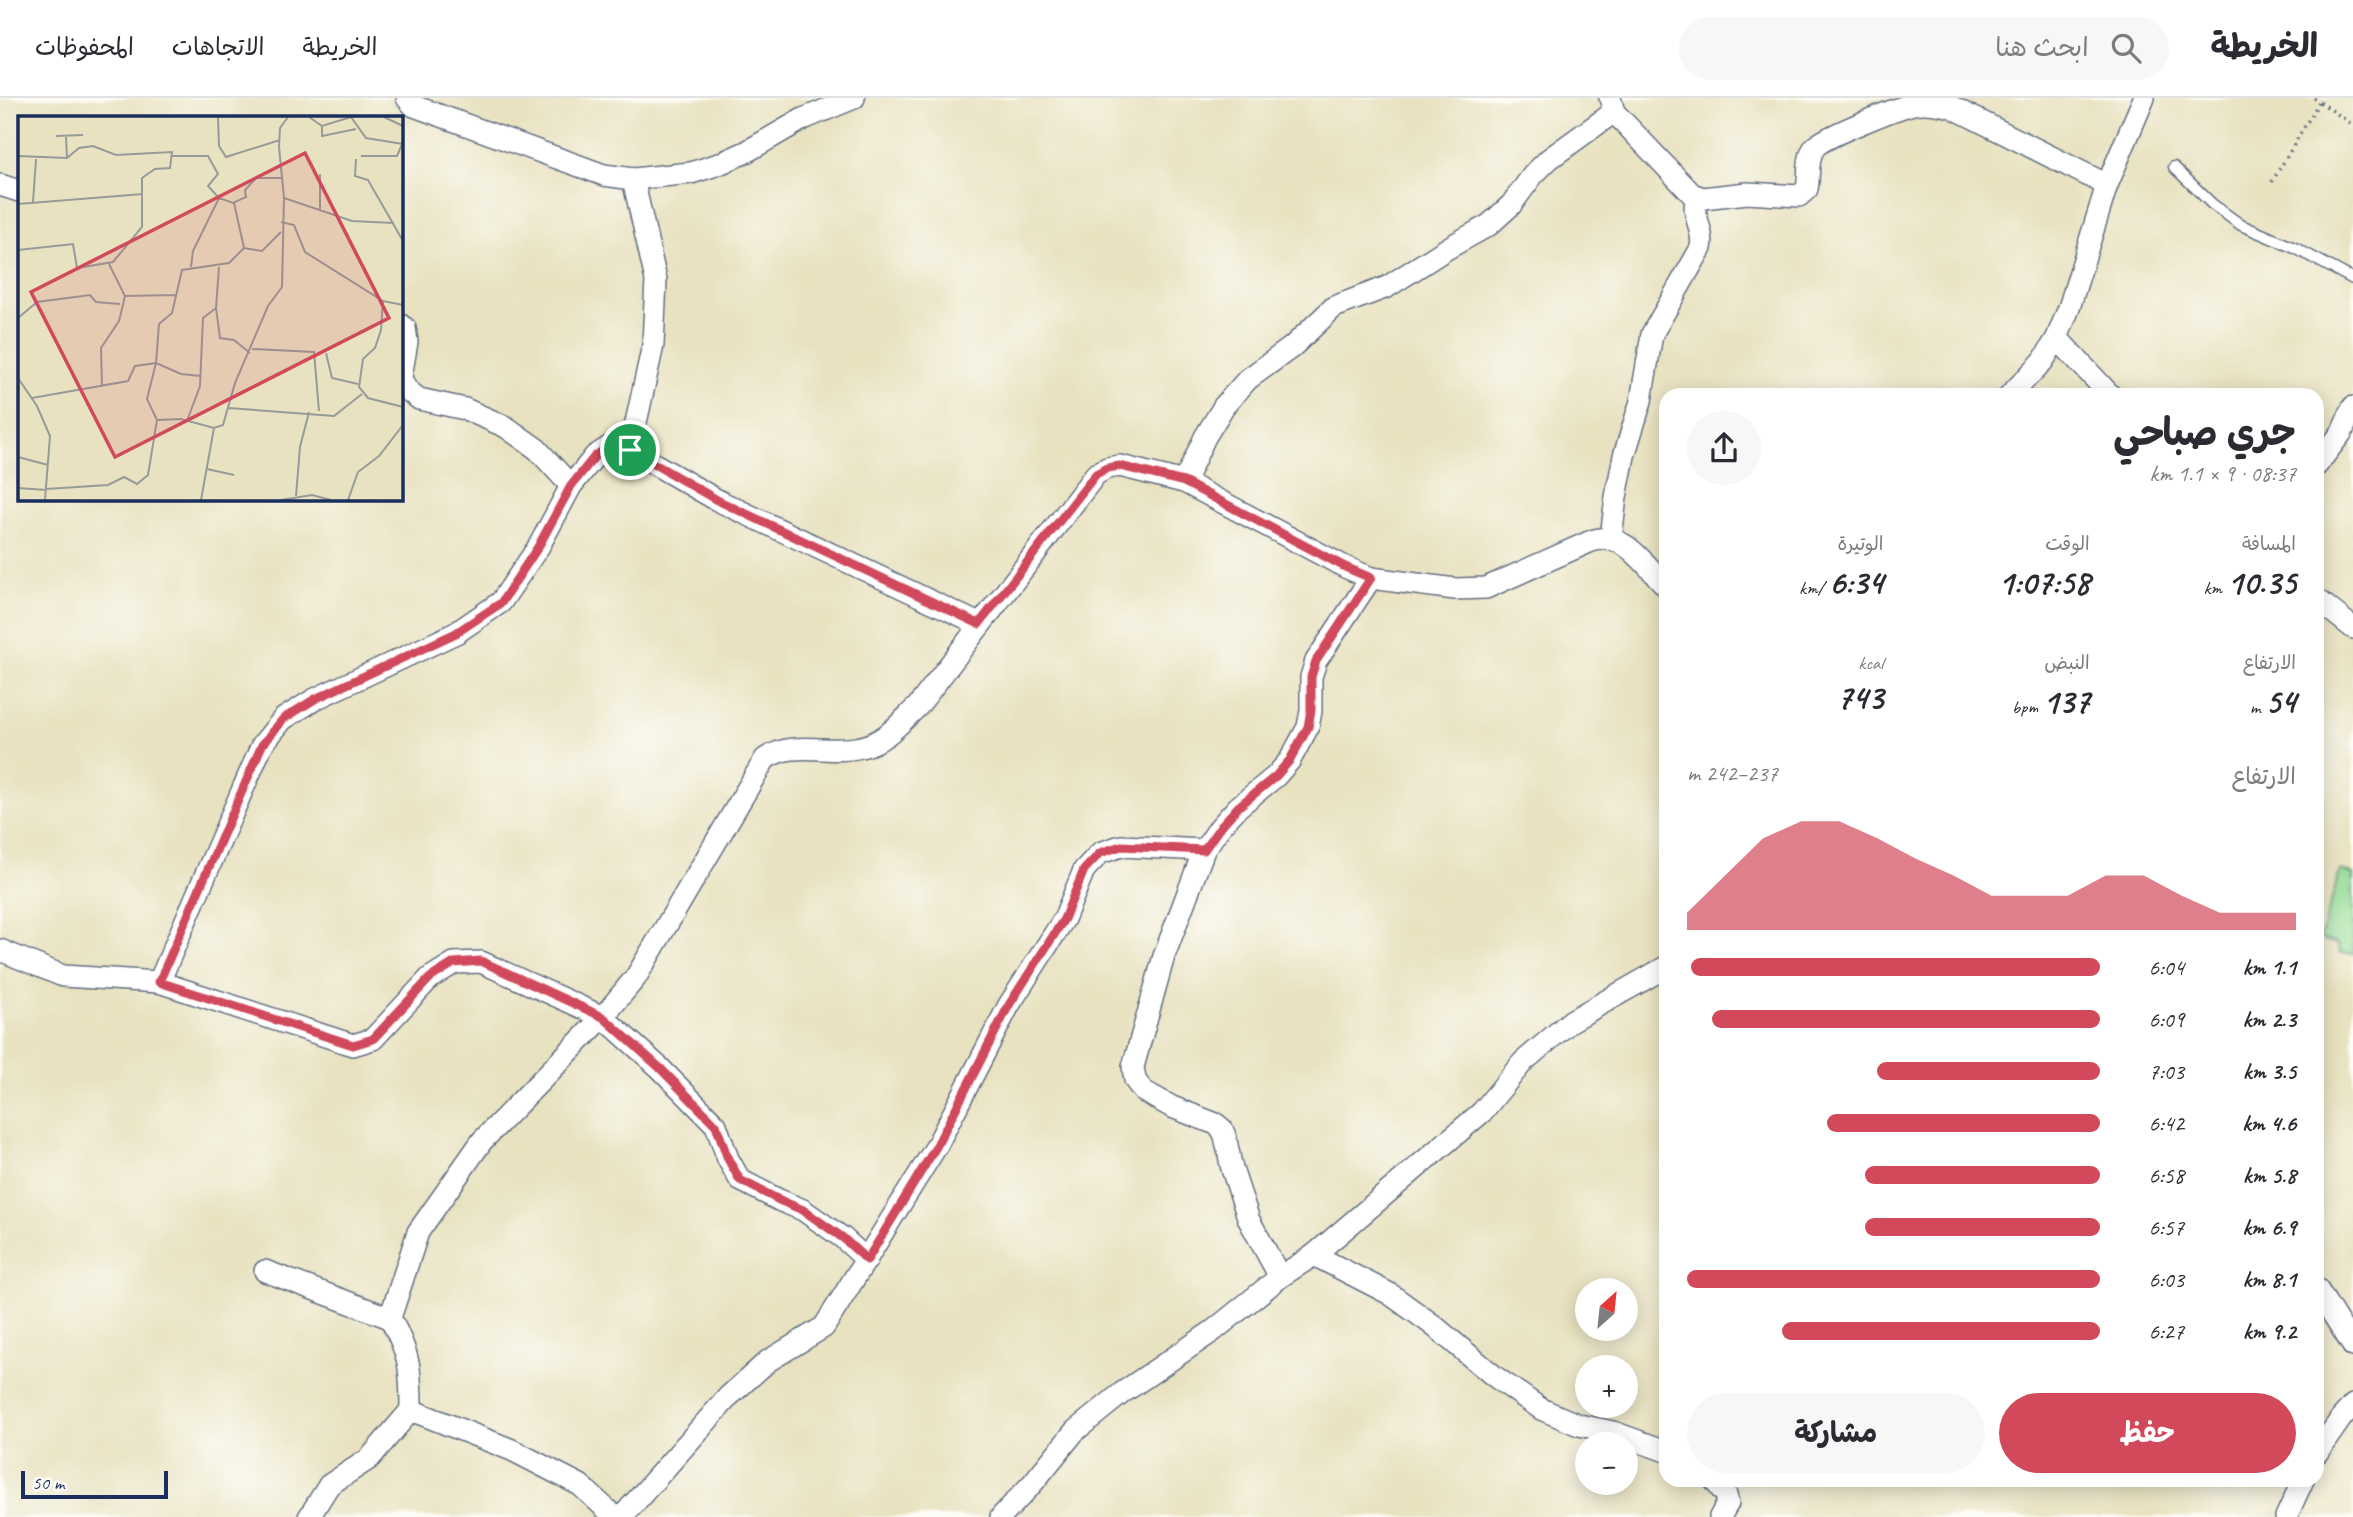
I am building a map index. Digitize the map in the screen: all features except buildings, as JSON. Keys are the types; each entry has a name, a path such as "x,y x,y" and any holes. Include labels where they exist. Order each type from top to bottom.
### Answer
{"street":[{"path":"408,98 414,106 559,159 604,175 633,179 691,173 719,164 746,152 803,119 854,98"},
{"path":"2017,388 2043,360 2057,338 2107,185 2144,98"},
{"path":"1184,482 1205,437 1224,406 1248,379 1292,347 1334,307 1346,300 1387,287 1454,244 1489,226 1511,205 1533,175 1549,159 1612,105 1697,196 1703,198 1747,194 1799,196 1807,189 1810,157 1819,142 1897,110 1915,104 1934,103 1952,107 2107,185"},
{"path":"630,450 653,345 656,279 646,245 633,179"},
{"path":"0,185 18,191"},
{"path":"1611,538 1616,497 1641,401 1652,334 1701,248 1702,236 1694,211 1697,196"},
{"path":"402,326 405,328 407,342 402,371"},
{"path":"2057,338 2104,388"},
{"path":"402,379 406,389 419,398 465,409 506,427 537,449 571,486"},
{"path":"2324,456 2342,432 2353,407"},
{"path":"159,982 262,745 283,719 315,699 456,633 501,603 538,547 571,486 595,456 612,445 630,450 717,500 979,624"},
{"path":"390,1318 418,1232 482,1141 603,1017 636,977 765,758 777,750 861,747 890,734 918,706 1096,474 1107,468 1120,466 1184,482 1371,578 1455,589 1486,588 1599,538 1611,538 1623,542 1659,579"},
{"path":"1280,1277 1249,1220 1222,1129 1216,1124 1171,1107 1143,1091 1135,1080 1133,1067 1164,956 1204,850 1238,807 1276,776 1290,760 1308,727 1311,677 1316,661 1371,578"},
{"path":"2324,605 2353,628"},
{"path":"622,1517 729,1396 768,1361 824,1327 936,1147 1009,1005 1064,919 1084,870 1100,853 1121,846 1204,850"},
{"path":"0,950 63,976 159,982 353,1045 373,1039 430,978 454,963 481,961 603,1017 660,1068 716,1125 728,1159 740,1180 803,1210 843,1238 867,1260"},
{"path":"1001,1517 1075,1431 1122,1393 1213,1331 1280,1277 1314,1255 1482,1112 1523,1062 1571,1021 1659,971"},
{"path":"1314,1255 1390,1294 1433,1325 1494,1376 1541,1409 1579,1425 1613,1432 1659,1448"},
{"path":"265,1271 390,1318 403,1343 411,1370 411,1410 369,1459 329,1485 309,1517"},
{"path":"2324,1300 2353,1346"},
{"path":"2324,1443 2353,1405"},
{"path":"411,1410 512,1450 580,1485 615,1517"},
{"path":"1720,1487 1728,1503 1720,1517"},
{"path":"2286,1517 2300,1487"}],"lane":[{"path":"2174,167 2212,204 2241,225 2353,279"}],"path":[{"path":"2314,98 2353,125"},
{"path":"2272,182 2319,102"}],"green space":[{"path":"2340,871 2353,874 2353,954 2341,953 2337,944 2324,939 2324,925"}],"route":[{"path":"612,445 630,450 717,500 979,624 1096,474 1107,468 1120,466 1184,482 1371,578 1316,661 1311,677 1308,727 1290,760 1276,776 1238,807 1204,850 1121,846 1100,853 1084,870 1064,919 1009,1005 936,1147 867,1260 843,1238 803,1210 740,1180 728,1159 716,1125 660,1068 603,1017 481,961 454,963 430,978 373,1039 353,1045 159,982 262,745 283,719 315,699 456,633 501,603 538,547 571,486 595,456 612,445"}]}
